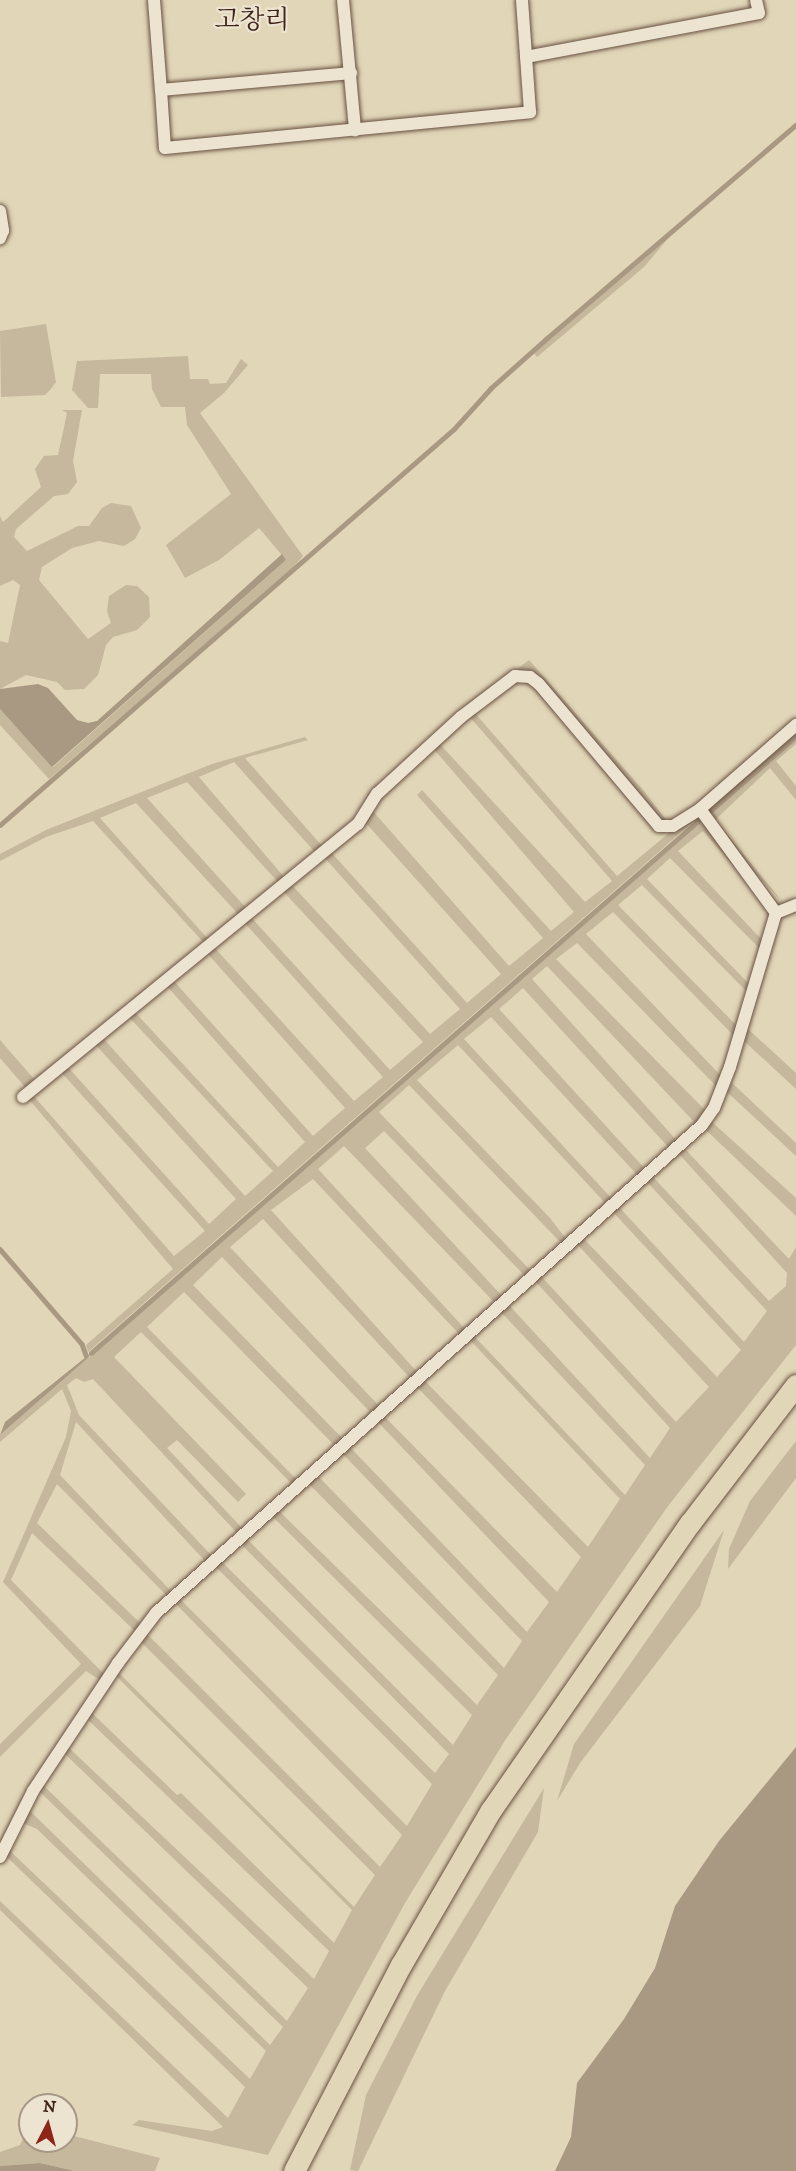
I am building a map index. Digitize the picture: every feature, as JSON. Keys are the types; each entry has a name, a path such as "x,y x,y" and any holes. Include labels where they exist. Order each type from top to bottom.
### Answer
{"highway":[{"path":"294,2171 401,1965 491,1810 690,1523 796,1385"}],"street":[{"path":"154,0 165,148 530,112 522,0"},
{"path":"343,0 355,130"},
{"path":"526,57 759,13 756,0"},
{"path":"161,90 351,73"},
{"path":"0,211 0,238"},
{"path":"23,1097 358,824 376,794 462,717 515,676 530,677 539,684 582,731 652,821 659,826 673,826 700,809 796,725"},
{"path":"700,809 776,914"},
{"path":"0,1857 33,1791 118,1663 156,1613 702,1125 714,1108 730,1068 776,914 796,904"}],"shaded area":[{"path":"796,127 671,235 644,267 537,357 533,352"},
{"path":"46,324 56,382 45,395 1,397 0,331"},
{"path":"188,356 190,379 208,379 210,384 226,383 241,359 248,365 224,393 200,413 303,556 288,573 49,779 0,725 0,709 53,767 286,560 259,528 219,560 185,578 166,545 231,494 187,425 185,407 161,407 152,389 151,374 100,374 98,408 88,408 72,390 77,361"},
{"path":"62,410 82,410 73,461 77,482 68,494 54,496 16,529 14,537 27,551 78,526 89,526 102,508 111,503 131,506 141,528 135,539 124,546 99,541 72,548 42,567 39,580 88,639 111,623 107,611 109,596 126,585 137,586 149,597 150,617 137,630 113,637 106,645 98,675 84,689 65,690 57,682 26,675 0,689 0,641 8,643 20,585 13,580 0,586 0,516 3,522 41,487 35,469 44,456 58,455 67,413"},
{"path":"282,554 286,560 52,767 0,709 0,689 38,684 48,688 77,720 88,723 97,721"},
{"path":"529,660 643,790 667,821 660,820 534,676 517,669"},
{"path":"474,712 617,876 675,828 698,817 744,878 703,831 678,851 763,941 760,949 670,858 647,879 750,985 748,993 642,885 618,905 738,1027 735,1037 613,912 586,934 723,1078 718,1088 577,943 556,959 707,1112 697,1125 547,966 532,979 679,1143 671,1150 523,988 499,1009 647,1171 640,1178 491,1017 464,1039 614,1201 608,1206 458,1045 417,1080 550,1218 567,1240 563,1245 409,1085 379,1112 530,1270 524,1275 384,1131 365,1148 502,1296 495,1303 344,1146 318,1169 466,1330 460,1335 313,1179 271,1210 418,1373 411,1379 263,1219 230,1247 379,1406 371,1413 222,1257 193,1285 343,1439 335,1446 184,1292 147,1327 297,1480 292,1484 141,1332 114,1357 246,1494 238,1502 177,1440 167,1448 242,1528 237,1533 93,1379 84,1382 76,1378 67,1385 79,1415 211,1555 205,1561 76,1422 60,1475 171,1591 167,1596 57,1484 37,1523 141,1624 135,1631 32,1533 11,1580 104,1674 100,1680 86,1671 0,1757 0,1744 81,1664 3,1582 66,1437 71,1411 62,1389 0,1442 0,1435 698,825 694,821 88,1352 86,1345 173,1269 27,1097 32,1094 174,1256 205,1231 60,1071 66,1065 209,1224 236,1199 94,1043 102,1037 245,1196 273,1171 127,1015 133,1010 278,1167 305,1142 166,985 172,979 313,1136 345,1108 206,952 213,946 354,1101 383,1077 243,921 250,916 390,1070 423,1042 282,890 290,883 430,1034 460,1009 323,856 330,851 467,1003 501,974 364,821 371,809 509,966 543,938 417,795 422,790 551,931 574,912 432,747 438,742 585,902 612,881 469,716"},
{"path":"305,737 308,740 245,758 322,846 314,851 234,762 199,777 284,877 278,882 187,782 147,798 247,909 239,915 136,803 100,818 208,939 204,943 93,821 46,837 0,861 0,854 46,830 212,764"},
{"path":"796,737 796,744 776,761 796,786 796,800 770,768 715,820 710,812"},
{"path":"716,821 786,906 737,854"},
{"path":"748,1029 796,1073 796,1089 744,1041"},
{"path":"0,1040 34,1079 25,1087 0,1058"},
{"path":"732,1083 796,1143 796,1156 727,1092"},
{"path":"712,1122 796,1198 796,1216 705,1129"},
{"path":"685,1149 789,1259 796,1247 796,1345 668,1506 506,1739 405,1903 268,2155 132,2125 139,2120 212,2131 223,2127 0,1910 0,1901 228,2118 245,2087 6,1856 9,1850 250,2079 266,2051 37,1829 23,1823 29,1810 270,2045 283,2027 40,1792 44,1786 287,2021 308,1988 64,1753 68,1747 314,1979 329,1951 86,1718 91,1712 177,1795 181,1793 334,1943 352,1910 116,1676 119,1673 354,1907 375,1875 140,1641 146,1633 380,1867 402,1835 174,1602 179,1598 407,1826 432,1784 215,1566 221,1561 435,1773 449,1754 240,1543 246,1538 453,1745 472,1715 271,1515 277,1509 477,1705 498,1675 307,1482 316,1474 504,1668 522,1641 341,1452 349,1446 527,1632 549,1602 377,1421 383,1415 557,1592 581,1557 416,1386 423,1379 588,1547 620,1499 469,1339 473,1335 625,1495 645,1465 500,1311 508,1304 650,1458 670,1428 534,1280 540,1275 676,1422 709,1387 576,1243 583,1238 717,1377 741,1350 613,1212 619,1207 744,1342 767,1311 647,1182 653,1177 769,1301 786,1286 787,1273 679,1154"},
{"path":"91,1353 88,1358 0,1435 5,1422"},
{"path":"796,1441 796,1478 728,1569 729,1549 750,1501"},
{"path":"724,1530 700,1606 580,1763 557,1801 574,1744"},
{"path":"796,1747 796,2171 555,2171 571,2137 577,2083 624,2019 655,1968 675,1906 719,1841"},
{"path":"544,1788 538,1832 445,1991 358,2171 350,2170 366,2095 418,1994"},
{"path":"78,2137 160,2158 155,2171 75,2171 40,2163 0,2166 0,2152 18,2146 18,2153 78,2153"},
{"path":"40,2163 75,2171 0,2171 0,2166"}],"waterway":[{"path":"0,825 454,429 491,388 546,339 796,125"},
{"path":"709,812 796,736"},
{"path":"91,1353 697,822"},
{"path":"0,1249 82,1344 86,1355"}],"district":[{"name":"고창리","path":"252,21"}]}
